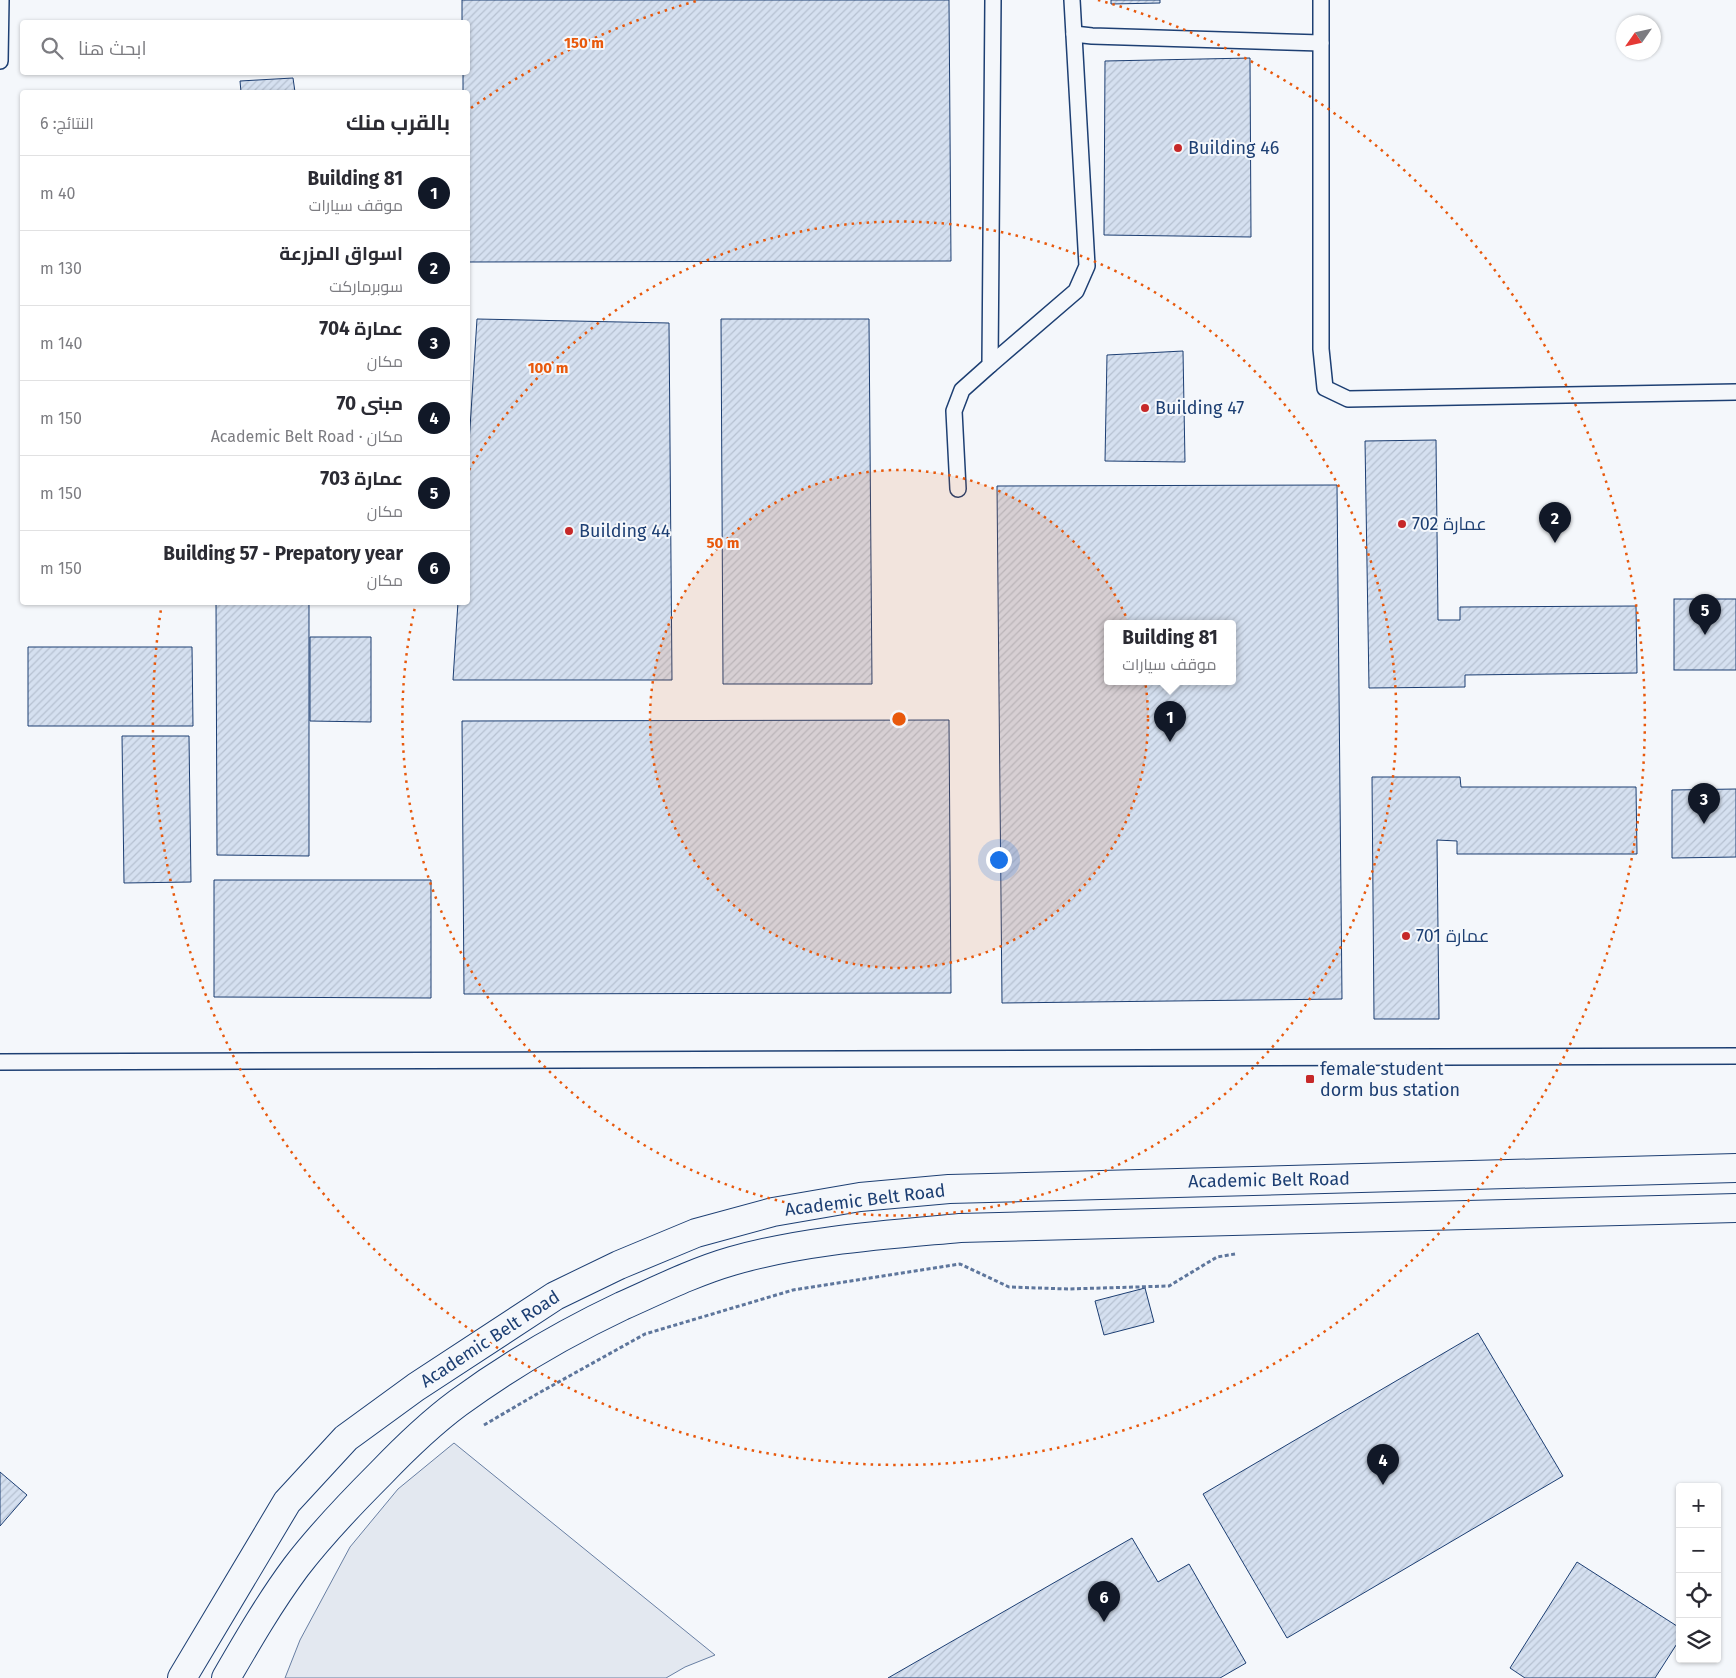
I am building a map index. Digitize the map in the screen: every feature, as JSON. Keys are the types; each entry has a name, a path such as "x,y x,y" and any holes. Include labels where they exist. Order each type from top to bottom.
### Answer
{"street":[{"name":"Academic Belt Road","path":"182,1678 287,1502 346,1438 416,1387 555,1296 619,1265 696,1233 773,1212 860,1197 949,1188 1736,1168"},
{"name":"Academic Belt Road","path":"226,1678 256,1624 284,1584 338,1516 401,1452 457,1404 523,1358 585,1324 663,1287 730,1262 782,1249 854,1238 960,1228 1736,1208"}],"lane":[{"path":"0,61 1,0"},
{"path":"990,365 993,0"},
{"path":"958,489 954,411 962,390 1076,291 1087,266 1072,0"},
{"path":"1321,0 1321,349 1325,388 1348,399 1736,392"},
{"path":"1074,34 1321,43"},
{"path":"0,1062 1736,1056"}],"path":[{"path":"480,1428 645,1334 793,1290 960,1264 1009,1287 1068,1290 1169,1286 1217,1256 1236,1254"}],"shaded area":[{"path":"454,1443 715,1655 685,1667 666,1678 285,1678 300,1640 350,1547 398,1489"}],"building":[{"path":"462,0 949,0 951,261 470,262 470,90 463,90 463,75 470,75 470,20 462,20"},
{"path":"1111,0 1160,0 1160,3 1111,4"},
{"name":"Building 46","path":"1250,58 1251,237 1104,235 1105,61"},
{"path":"293,78 295,90 241,90 240,81"},
{"name":"Building 44","path":"477,319 669,323 672,680 453,680 458,605 470,605 470,428"},
{"path":"721,319 869,319 872,684 723,684"},
{"name":"Building 47","path":"1183,351 1185,462 1105,461 1107,355"},
{"name":"عمارة 702","path":"1436,440 1438,620 1460,620 1460,607 1636,606 1637,673 1465,675 1465,687 1369,688 1365,441"},
{"path":"1337,485 1342,999 1002,1003 997,486"},
{"path":"1674,599 1736,599 1736,670 1674,670"},
{"path":"216,605 309,605 309,856 217,855"},
{"path":"310,637 371,637 371,722 310,721"},
{"path":"28,647 192,647 193,726 28,726"},
{"path":"949,720 951,993 464,994 462,721"},
{"path":"122,736 189,736 191,882 124,883"},
{"name":"عمارة 701","path":"1372,777 1460,777 1461,787 1636,787 1637,854 1457,854 1457,841 1437,840 1439,1019 1374,1019"},
{"path":"1736,789 1736,857 1672,858 1672,790"},
{"path":"214,880 431,880 431,998 214,997"},
{"path":"1145,1288 1154,1322 1104,1335 1095,1301"},
{"path":"1478,1333 1563,1476 1287,1638 1203,1494"},
{"path":"0,1472 27,1495 0,1526"},
{"path":"1132,1538 1158,1582 1189,1564 1246,1663 1220,1678 888,1678"},
{"path":"1577,1562 1676,1625 1676,1645 1655,1678 1525,1678 1510,1668"}],"place":[{"name":"Building 46","path":"1178,148"},
{"name":"Building 47","path":"1145,408"},
{"name":"عمارة 702","path":"1402,524"},
{"name":"Building 44","path":"569,531"},
{"name":"اسواق المزرعة","path":"1555,543"},
{"name":"عمارة 703","path":"1705,635"},
{"name":"Building 81","path":"1170,742"},
{"name":"عمارة 704","path":"1704,824"},
{"name":"عمارة 701","path":"1406,936"},
{"name":"female student dorm bus station","path":"1310,1079"},
{"name":"مبنى 70","path":"1383,1485"},
{"name":"Building 57 - Prepatory year","path":"1104,1622"}]}
